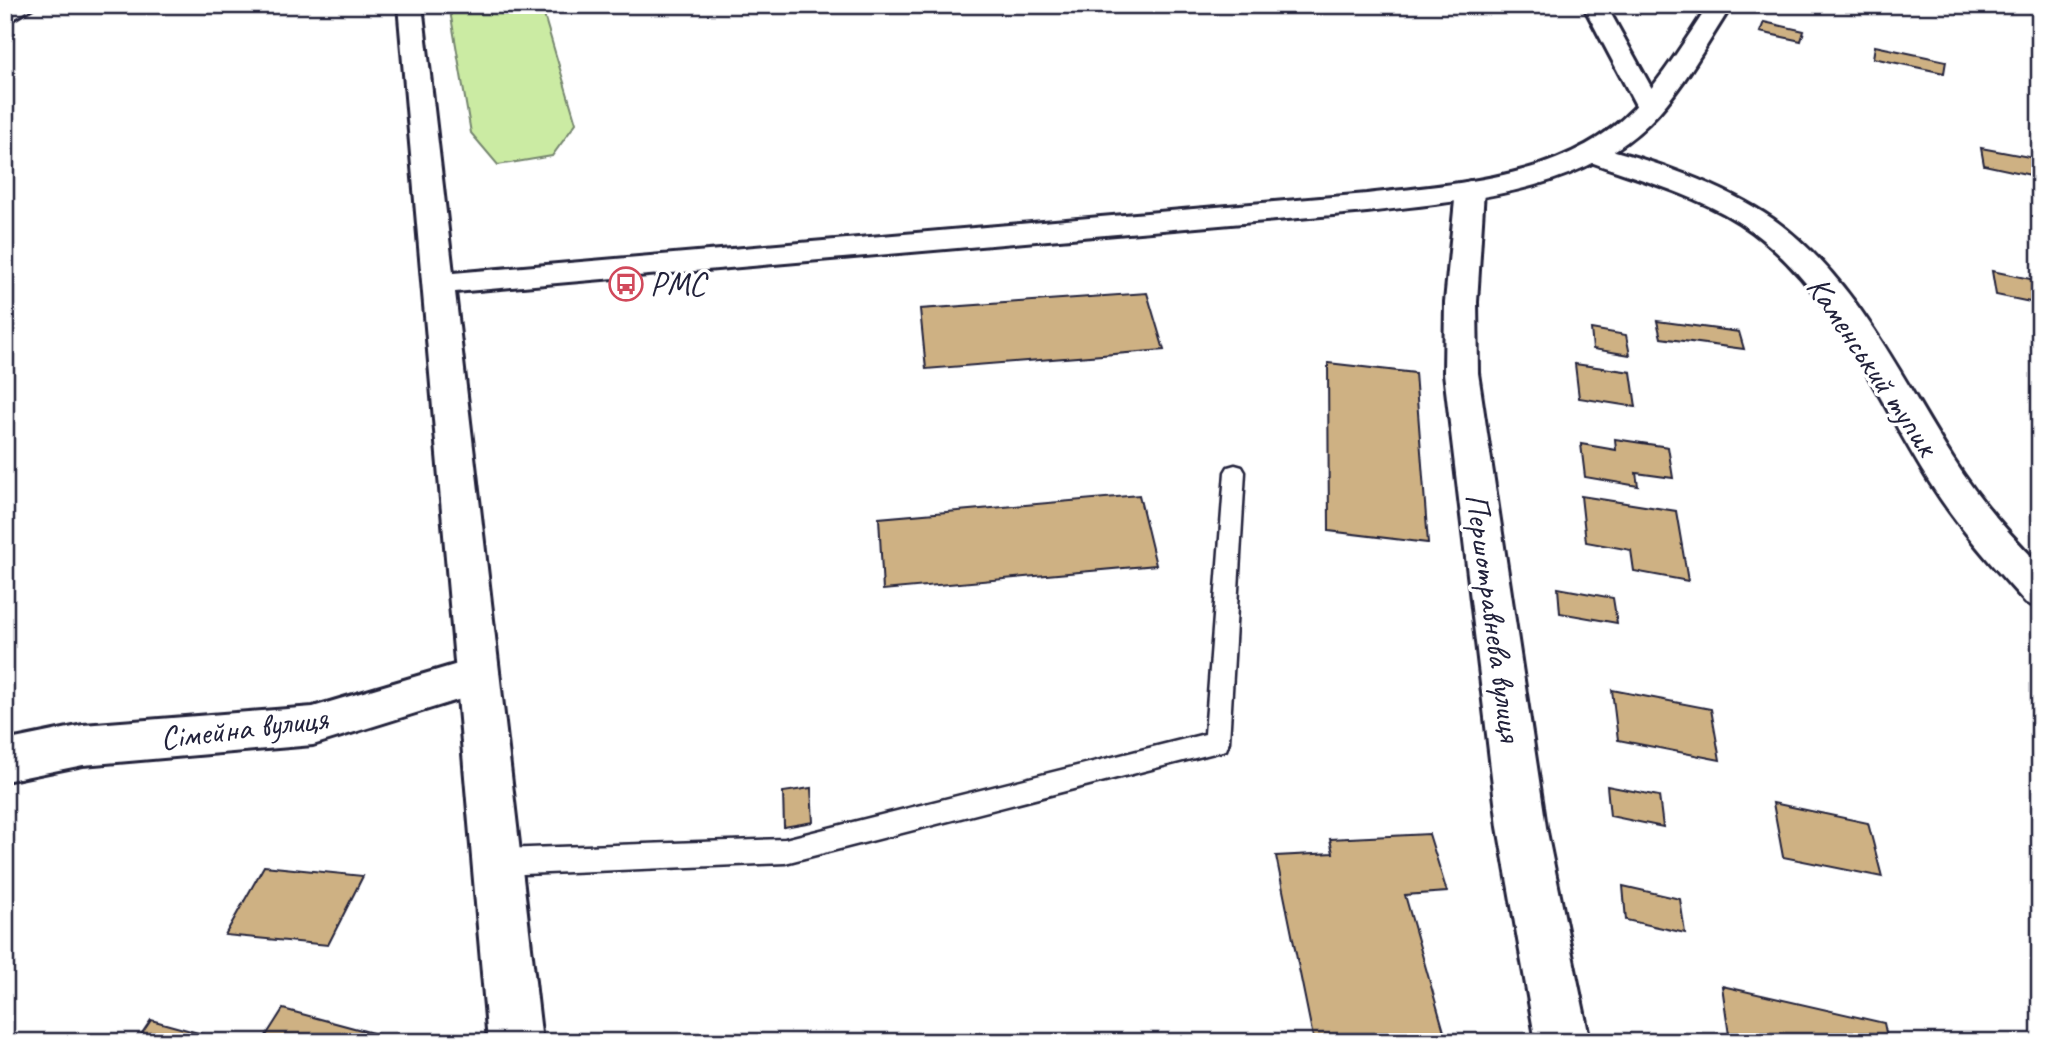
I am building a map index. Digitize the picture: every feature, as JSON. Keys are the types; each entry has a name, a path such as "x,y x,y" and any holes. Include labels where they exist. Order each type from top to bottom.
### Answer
{"street":[{"path":"410,5 515,1042"},
{"path":"1594,5 1649,107"},
{"path":"439,284 1367,203 1470,190 1542,173 1592,153 1626,130 1649,107 1721,5"},
{"name":"Каменський тупик","path":"1592,153 1706,196 1762,225 1798,256 1836,302 1964,506 2040,592"},
{"name":"Першотравнева вулиця","path":"1470,190 1461,302 1461,373 1522,827 1563,1042"},
{"name":"Сімейна вулиця","path":"5,761 83,745 313,726 478,676"}],"lane":[{"path":"5,20 31,5"},
{"path":"497,862 785,851 1217,742 1235,471"}],"green space":[{"path":"449,5 541,5 576,123 552,156 498,165 471,133"}],"building":[{"path":"1764,22 1804,31 1801,41 1760,32"},
{"path":"1875,46 1946,61 1944,73 1873,58"},
{"path":"1981,148 2040,159 2040,177 1984,165"},
{"path":"1992,271 2040,281 2040,304 1996,295"},
{"path":"1147,293 1164,350 926,369 920,309"},
{"path":"1657,321 1739,332 1744,349 1661,338"},
{"path":"1591,329 1626,335 1630,355 1593,349"},
{"path":"1328,363 1415,373 1428,543 1329,531"},
{"path":"1575,364 1631,372 1636,407 1579,398"},
{"path":"1615,439 1668,447 1673,478 1636,473 1638,486 1585,477 1581,444 1616,450"},
{"path":"1139,495 1156,565 883,590 879,518"},
{"path":"1581,496 1676,511 1688,581 1634,571 1631,550 1586,542"},
{"path":"1558,588 1613,598 1617,623 1560,613"},
{"path":"1612,690 1711,709 1720,760 1618,740"},
{"path":"1607,786 1659,796 1663,827 1610,816"},
{"path":"811,788 813,822 784,827 783,792"},
{"path":"1773,803 1868,823 1882,877 1783,857"},
{"path":"1429,834 1447,892 1405,895 1447,1042 1314,1042 1276,856 1333,853 1330,839"},
{"path":"264,866 363,876 328,945 225,935"},
{"path":"1623,886 1680,899 1685,933 1626,920"},
{"path":"1722,986 1884,1023 1888,1042 1730,1042"},
{"path":"283,1009 380,1035 376,1042 262,1042"},
{"path":"151,1020 231,1042 136,1042"}],"place":[{"name":"РМС","path":"626,284"}]}
